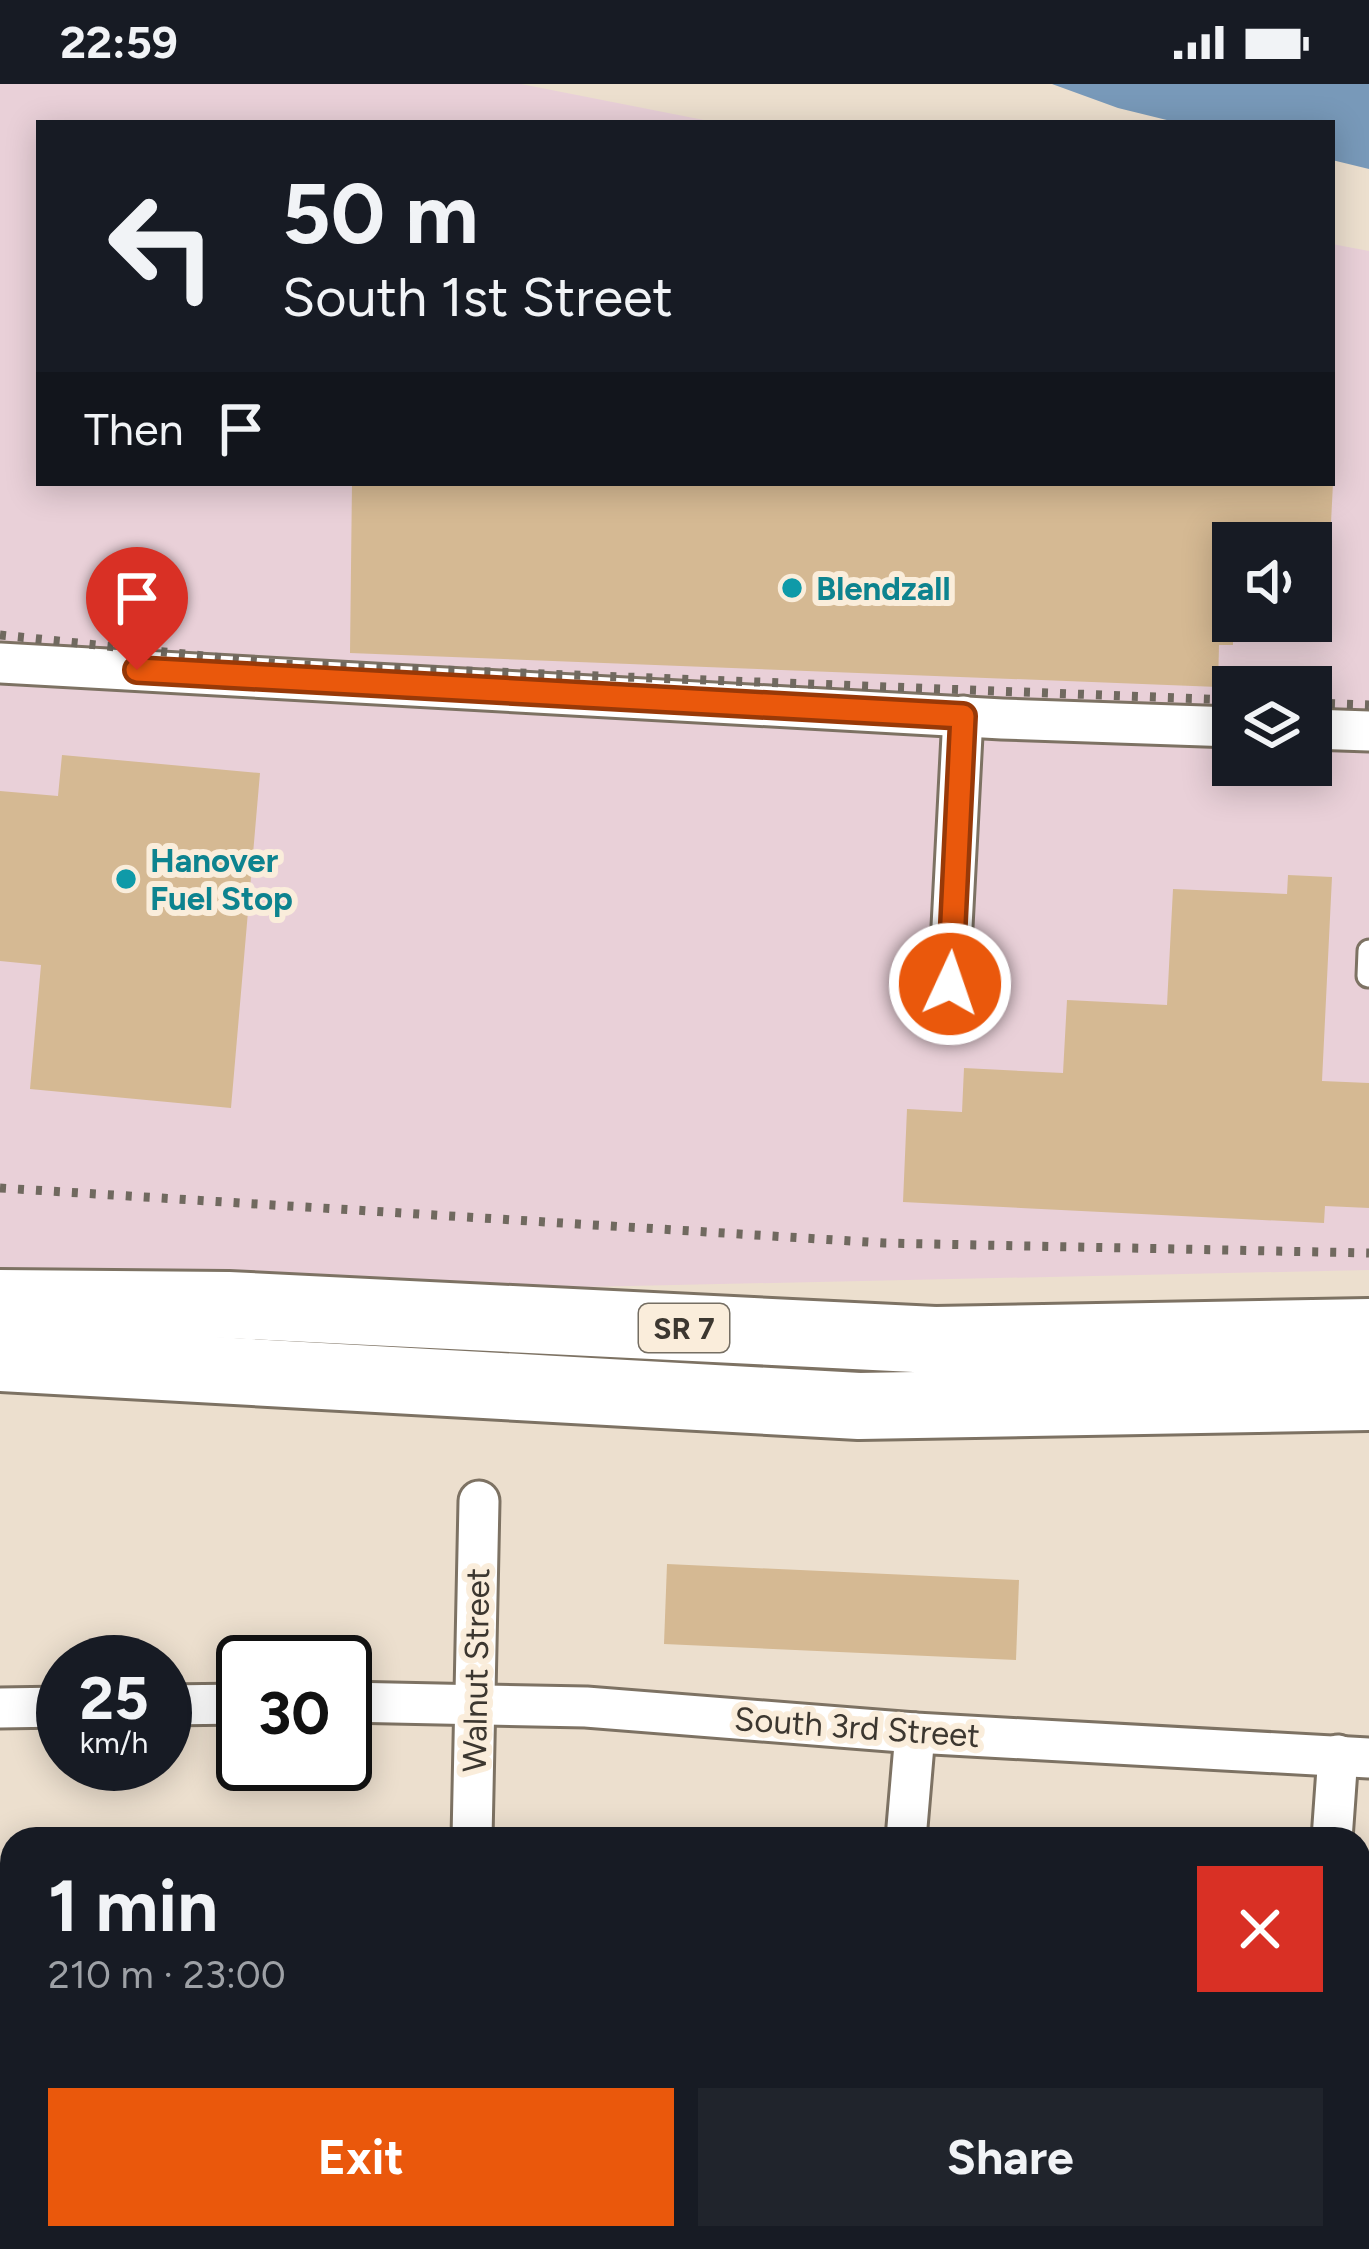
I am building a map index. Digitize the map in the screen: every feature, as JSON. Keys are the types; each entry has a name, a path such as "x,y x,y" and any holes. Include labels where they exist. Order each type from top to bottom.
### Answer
{"highway":[{"name":"SR 7","path":"0,1303 228,1305 935,1340 1369,1332"},
{"name":"SR 7","path":"0,1358 859,1406 1369,1397"}],"street":[{"path":"0,663 1212,726"},
{"path":"950,984 963,716"},
{"path":"1332,730 1369,731"},
{"name":"Walnut Street","path":"473,1827 479,1501"},
{"name":"South 3rd Street","path":"372,1702 586,1707 915,1733 1353,1756"},
{"path":"0,1708 36,1707"},
{"path":"907,1827 915,1733"},
{"path":"1336,1827 1353,1756"}],"lane":[{"path":"1368,976 1369,950"}],"shaded area":[{"path":"0,84 521,84 704,120 36,120 36,486 1335,486 1335,245 1369,251 1369,1270 584,1287 0,1287"}],"water":[{"path":"1052,84 1369,84 1369,169 1335,161 1335,120 1167,120"}],"building":[{"name":"Blendzall","path":"352,486 1333,486 1331,522 1212,522 1212,642 1233,645 1219,645 1212,687 350,653"},
{"name":"Hanover Fuel Stop","path":"62,755 260,773 231,1108 30,1089 41,965 0,961 0,791 58,796"},
{"path":"1288,875 1332,877 1322,1081 1369,1083 1369,1208 1325,1206 1324,1223 903,1202 907,1109 962,1112 964,1068 1063,1073 1067,1000 1167,1005 1173,889 1287,894"},
{"path":"667,1564 1019,1580 1016,1660 664,1644"}],"railway":[{"path":"0,635 281,664 1212,699"},
{"path":"1332,704 1369,705"},
{"path":"0,1188 884,1243 1369,1253"}],"place":[{"name":"Blendzall","path":"792,588"},
{"name":"Hanover Fuel Stop","path":"126,879"}],"route":[{"path":"137,670 963,716 950,984"}]}
